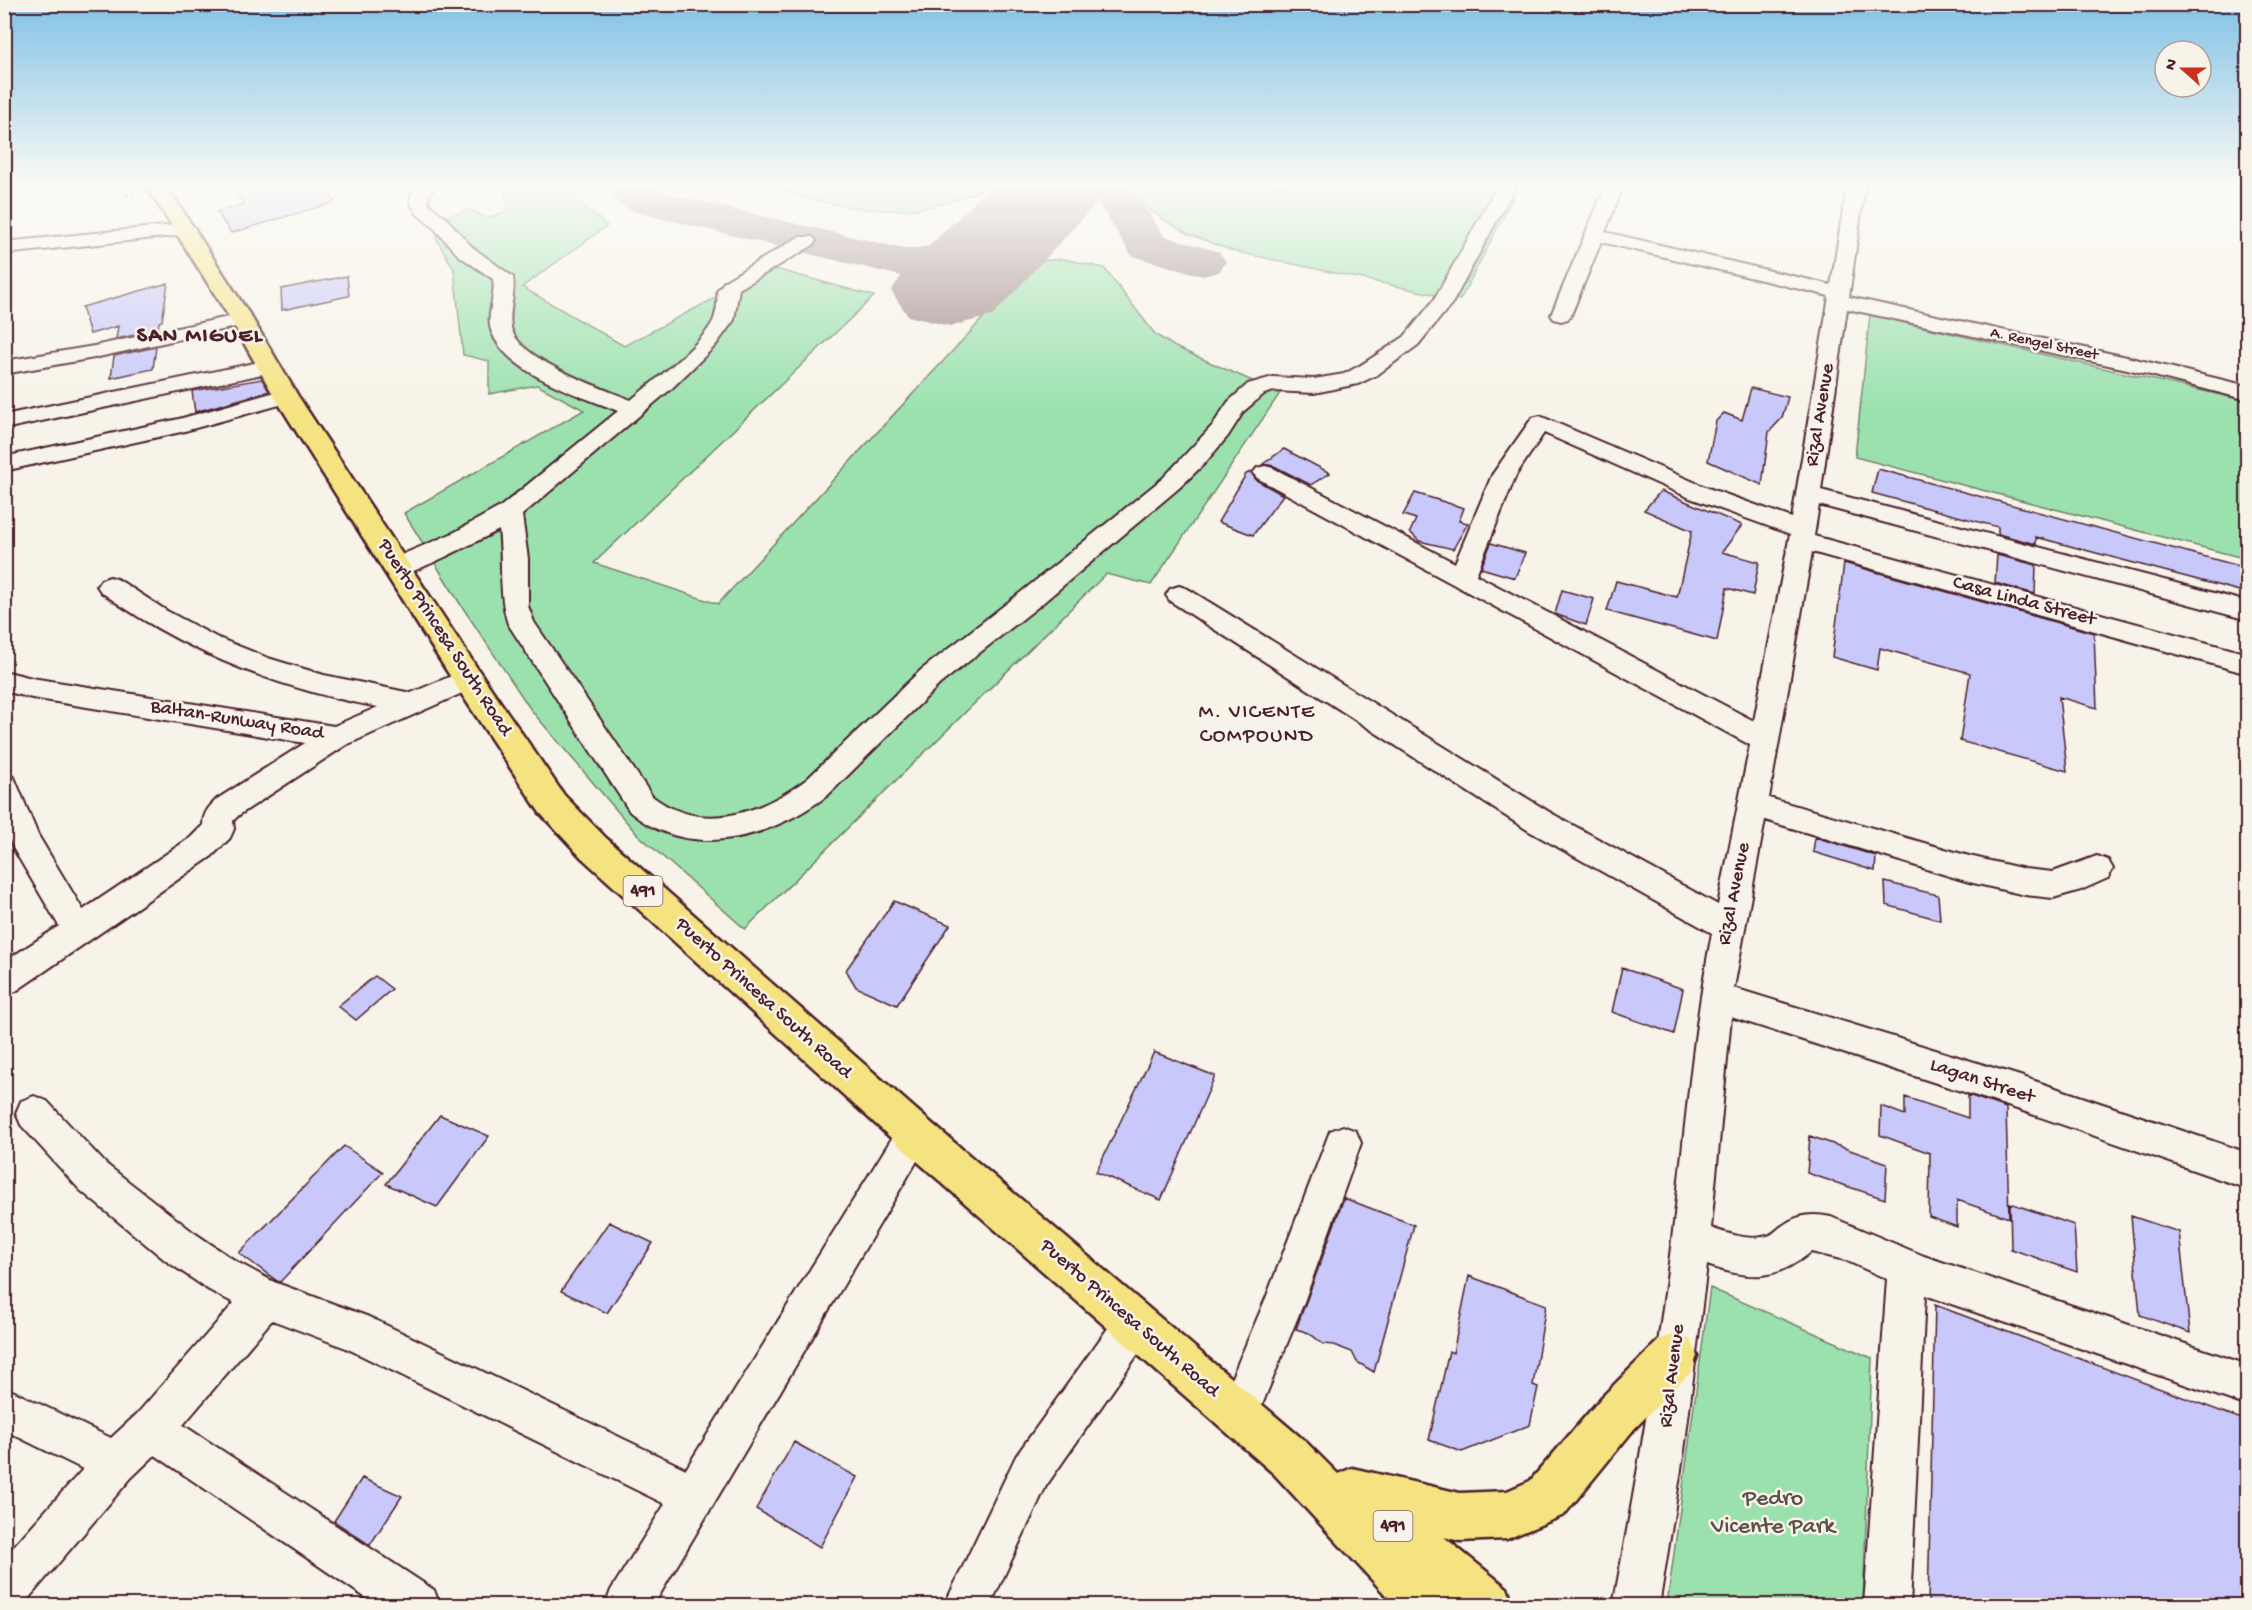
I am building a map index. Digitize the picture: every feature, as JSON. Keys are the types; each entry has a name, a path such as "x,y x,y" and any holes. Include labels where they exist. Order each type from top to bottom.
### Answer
{"main road":[{"name":"Puerto Princesa South Road","path":"205,260 286,396 468,679 552,804 594,848 915,1134 1290,1458 1430,1605"},
{"path":"1352,1492 1460,1517 1508,1515 1547,1498 1618,1413 1676,1356"},
{"name":"Puerto Princesa South Road","path":"1290,1458 1352,1492 1489,1605"},
{"path":"1380,1553 1408,1605"}],"street":[{"path":"478,260 503,277 505,299 500,323 502,332 522,357 540,369 633,408"},
{"path":"396,567 428,554 509,513 553,479 680,370 713,336 724,320 728,299 727,291 732,285 774,260"},
{"path":"509,513 515,559 515,606 521,624 641,804 650,813 662,819 700,827 736,826 756,822 796,803 847,759 920,686 1171,483 1208,445 1236,407 1256,389 1272,384 1314,386 1350,379 1369,370 1411,341 1443,302 1466,260"},
{"path":"1561,315 1584,260"},
{"name":"A. Rengel Street","path":"1694,260 2247,393"},
{"name":"Rizal Avenue","path":"1636,1605 1663,1451 1676,1356 1691,1240 1716,997 1766,740 1845,260"},
{"path":"4,368 94,352 242,320"},
{"path":"4,422 269,366"},
{"path":"4,464 158,432 286,396"},
{"name":"Casa Linda Street","path":"1462,577 1504,475 1540,423 1801,535 2247,664"},
{"path":"1265,473 1766,740"},
{"path":"1808,494 2247,611"},
{"path":"110,586 143,611 218,651 313,683 411,703"},
{"path":"1179,595 1540,822 1729,927"},
{"name":"Baltan-Runway Road","path":"4,681 32,688 336,737 468,679"},
{"path":"4,698 32,688"},
{"path":"4,981 79,932 209,841 219,829 218,817 228,807 336,737"},
{"path":"4,785 24,839 79,932"},
{"path":"1753,805 1969,869 2025,882 2053,885 2070,881 2097,869"},
{"name":"Lagan Street","path":"1716,997 2020,1093 2247,1171"},
{"path":"34,1113 93,1177 188,1252 223,1276 265,1298 356,1331 695,1496"},
{"path":"627,1605 915,1134"},
{"path":"1238,1412 1284,1302 1343,1143"},
{"path":"1691,1240 1727,1253 1748,1256 1773,1254 1807,1232 1833,1237 1907,1269 2247,1386"},
{"path":"1887,1605 1907,1269"},
{"path":"4,1592 116,1463 152,1429 265,1298"},
{"path":"966,1605 1031,1471 1135,1324"},
{"path":"4,1408 116,1463"},
{"path":"152,1429 418,1605"}],"green space":[{"path":"449,260 559,260 522,287 624,346 772,268 874,296 594,563 718,604 1036,261 1069,260 1104,268 1155,334 1175,347 1280,393 1151,585 1106,574 745,929 636,833 531,710 459,602 404,513 584,410 537,385 489,394 489,361 463,355 454,269"},
{"path":"1275,260 1481,260 1460,300"},
{"path":"1870,315 2247,401 2247,559 1855,457"},
{"name":"Pedro Vicente Park","path":"1710,1288 1872,1358 1863,1605 1667,1605"}],"building":[{"path":"347,276 349,296 282,310 281,289"},
{"path":"168,283 162,321 159,322 158,330 116,339 118,326 90,334 82,307"},
{"path":"156,347 153,369 111,378 114,356"},
{"path":"262,379 269,391 195,412 192,391"},
{"path":"1751,388 1788,397 1782,418 1769,432 1762,485 1708,461 1716,421 1724,413 1742,420"},
{"path":"1284,449 1330,473 1311,485 1274,466 1263,464"},
{"path":"1878,469 2247,568 2247,593 2036,537 2036,544 1998,534 1998,527 1872,493"},
{"path":"1251,472 1256,480 1283,495 1253,535 1218,522 1246,474"},
{"path":"1661,491 1742,525 1722,552 1759,562 1753,595 1727,588 1717,641 1607,611 1616,581 1677,597 1692,531 1644,510"},
{"path":"1415,493 1464,508 1459,521 1468,523 1453,549 1419,541 1410,532 1416,519 1403,515"},
{"path":"1491,543 1525,553 1515,578 1481,568"},
{"path":"1997,555 2036,565 2035,594 1995,583"},
{"path":"1844,563 2094,633 2097,708 2059,697 2067,771 1960,741 1970,673 1880,648 1877,670 1832,657"},
{"path":"1562,590 1594,599 1586,625 1555,614"},
{"path":"1815,837 1876,856 1875,871 1813,852"},
{"path":"1885,882 1938,895 1940,920 1886,905"},
{"path":"894,901 950,925 897,1005 856,987 846,970"},
{"path":"1622,968 1683,989 1674,1034 1612,1012"},
{"path":"375,976 392,989 356,1020 338,1006"},
{"path":"1154,1052 1215,1076 1161,1200 1096,1172"},
{"path":"1968,1095 2006,1108 2009,1218 1957,1200 1957,1227 1929,1217 1930,1153 1880,1135 1881,1106 1905,1115 1905,1097 1968,1118"},
{"path":"440,1115 489,1136 437,1207 386,1184"},
{"path":"1810,1136 1887,1163 1885,1199 1807,1173"},
{"path":"344,1146 383,1172 280,1282 277,1281 239,1253"},
{"path":"1344,1198 1414,1225 1374,1372 1357,1362 1352,1352 1334,1345 1323,1344 1309,1333 1296,1329"},
{"path":"2010,1203 2074,1225 2077,1272 2011,1249"},
{"path":"2131,1216 2179,1232 2190,1333 2140,1315"},
{"path":"609,1222 653,1243 607,1313 561,1291"},
{"path":"1469,1276 1546,1305 1533,1385 1538,1387 1530,1425 1462,1452 1429,1440 1449,1351 1453,1353"},
{"path":"1935,1305 2247,1421 2247,1605 1928,1605"},
{"path":"794,1442 857,1477 820,1547 756,1509"},
{"path":"362,1478 402,1496 370,1545 334,1521"}],"taxiway":[{"path":"893,260 905,263 931,260"},
{"path":"1197,260 1203,262"}],"runway":[{"path":"950,291 980,260"}],"district":[{"name":"SAN MIGUEL","path":"200,337"},
{"name":"M. VICENTE COMPOUND","path":"1257,725"}]}
